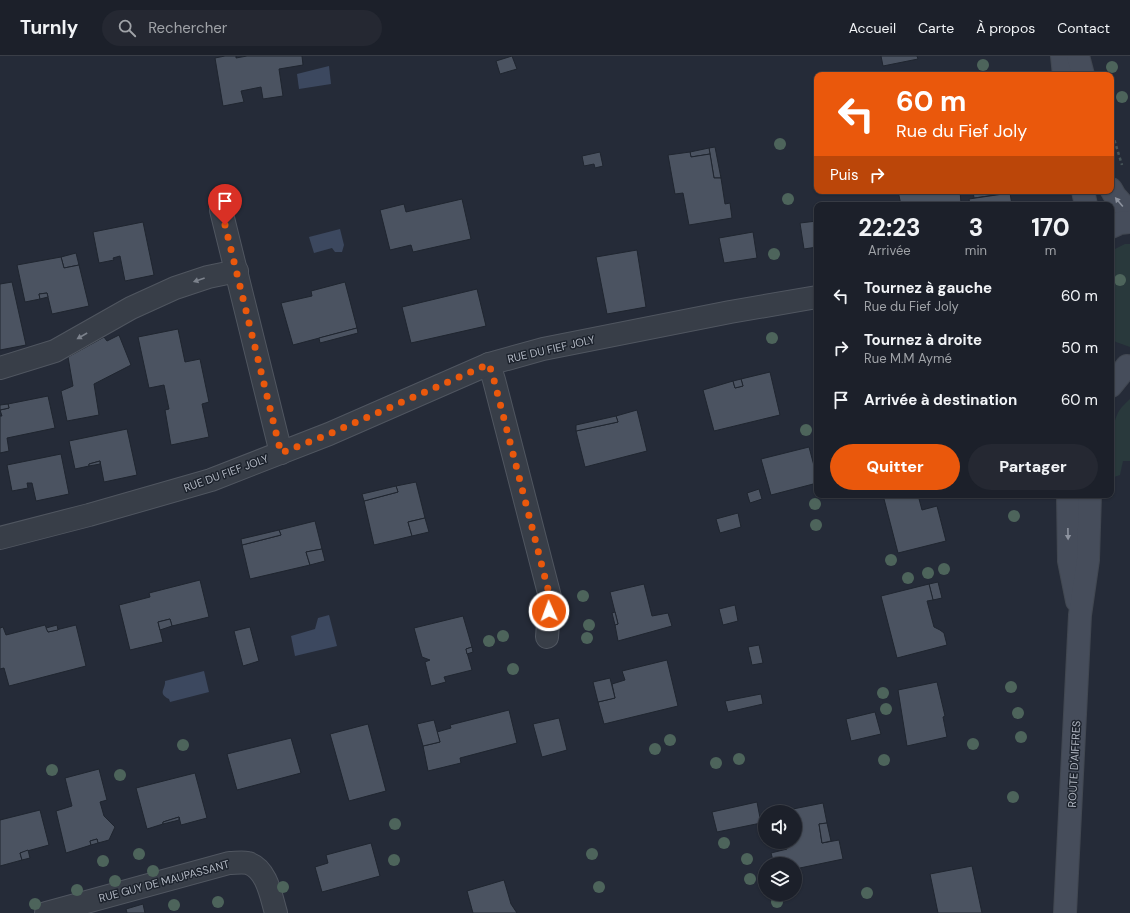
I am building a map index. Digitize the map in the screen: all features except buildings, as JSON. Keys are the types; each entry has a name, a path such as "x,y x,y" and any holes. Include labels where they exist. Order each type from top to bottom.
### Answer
{"main road":[{"path":"1062,56 1064,72"},
{"path":"1078,56 1082,72"},
{"path":"1114,194 1130,213"},
{"path":"1114,226 1120,223 1130,222"},
{"path":"1114,381 1123,365"},
{"name":"ROUTE D'AIFFRES","path":"1068,498 1069,561 1080,615"},
{"name":"ROUTE D'AIFFRES","path":"1065,913 1080,615 1088,560 1090,498"}],"street":[{"path":"221,210 281,453"},
{"path":"0,368 55,351 130,308 175,288 208,277 237,271"},
{"name":"RUE DU FIEF JOLY","path":"0,538 89,515 210,480 336,431 489,364 543,349 730,312 814,298"},
{"path":"489,364 550,597 546,637"},
{"name":"RUE GUY DE MAUPASSANT","path":"46,913 229,863 247,863 255,866 262,874 267,884 276,913"}],"path":[{"path":"1114,139 1123,168"}],"shaded area":[{"path":"1125,244 1130,244 1130,347 1114,340 1114,250"},
{"path":"1130,399 1130,461 1123,461 1120,475 1114,477 1114,425 1116,417 1123,406"}],"water":[{"path":"329,66 331,84 299,89 297,74"},
{"path":"340,229 344,245 342,252 335,252 332,248 314,253 309,237"},
{"path":"329,615 337,646 295,656 291,636 315,629 318,618"},
{"path":"204,671 209,692 170,702 169,699 163,695 165,681"}],"route":[{"path":"225,225 281,453 329,434 489,364 550,597 549,611"}]}
